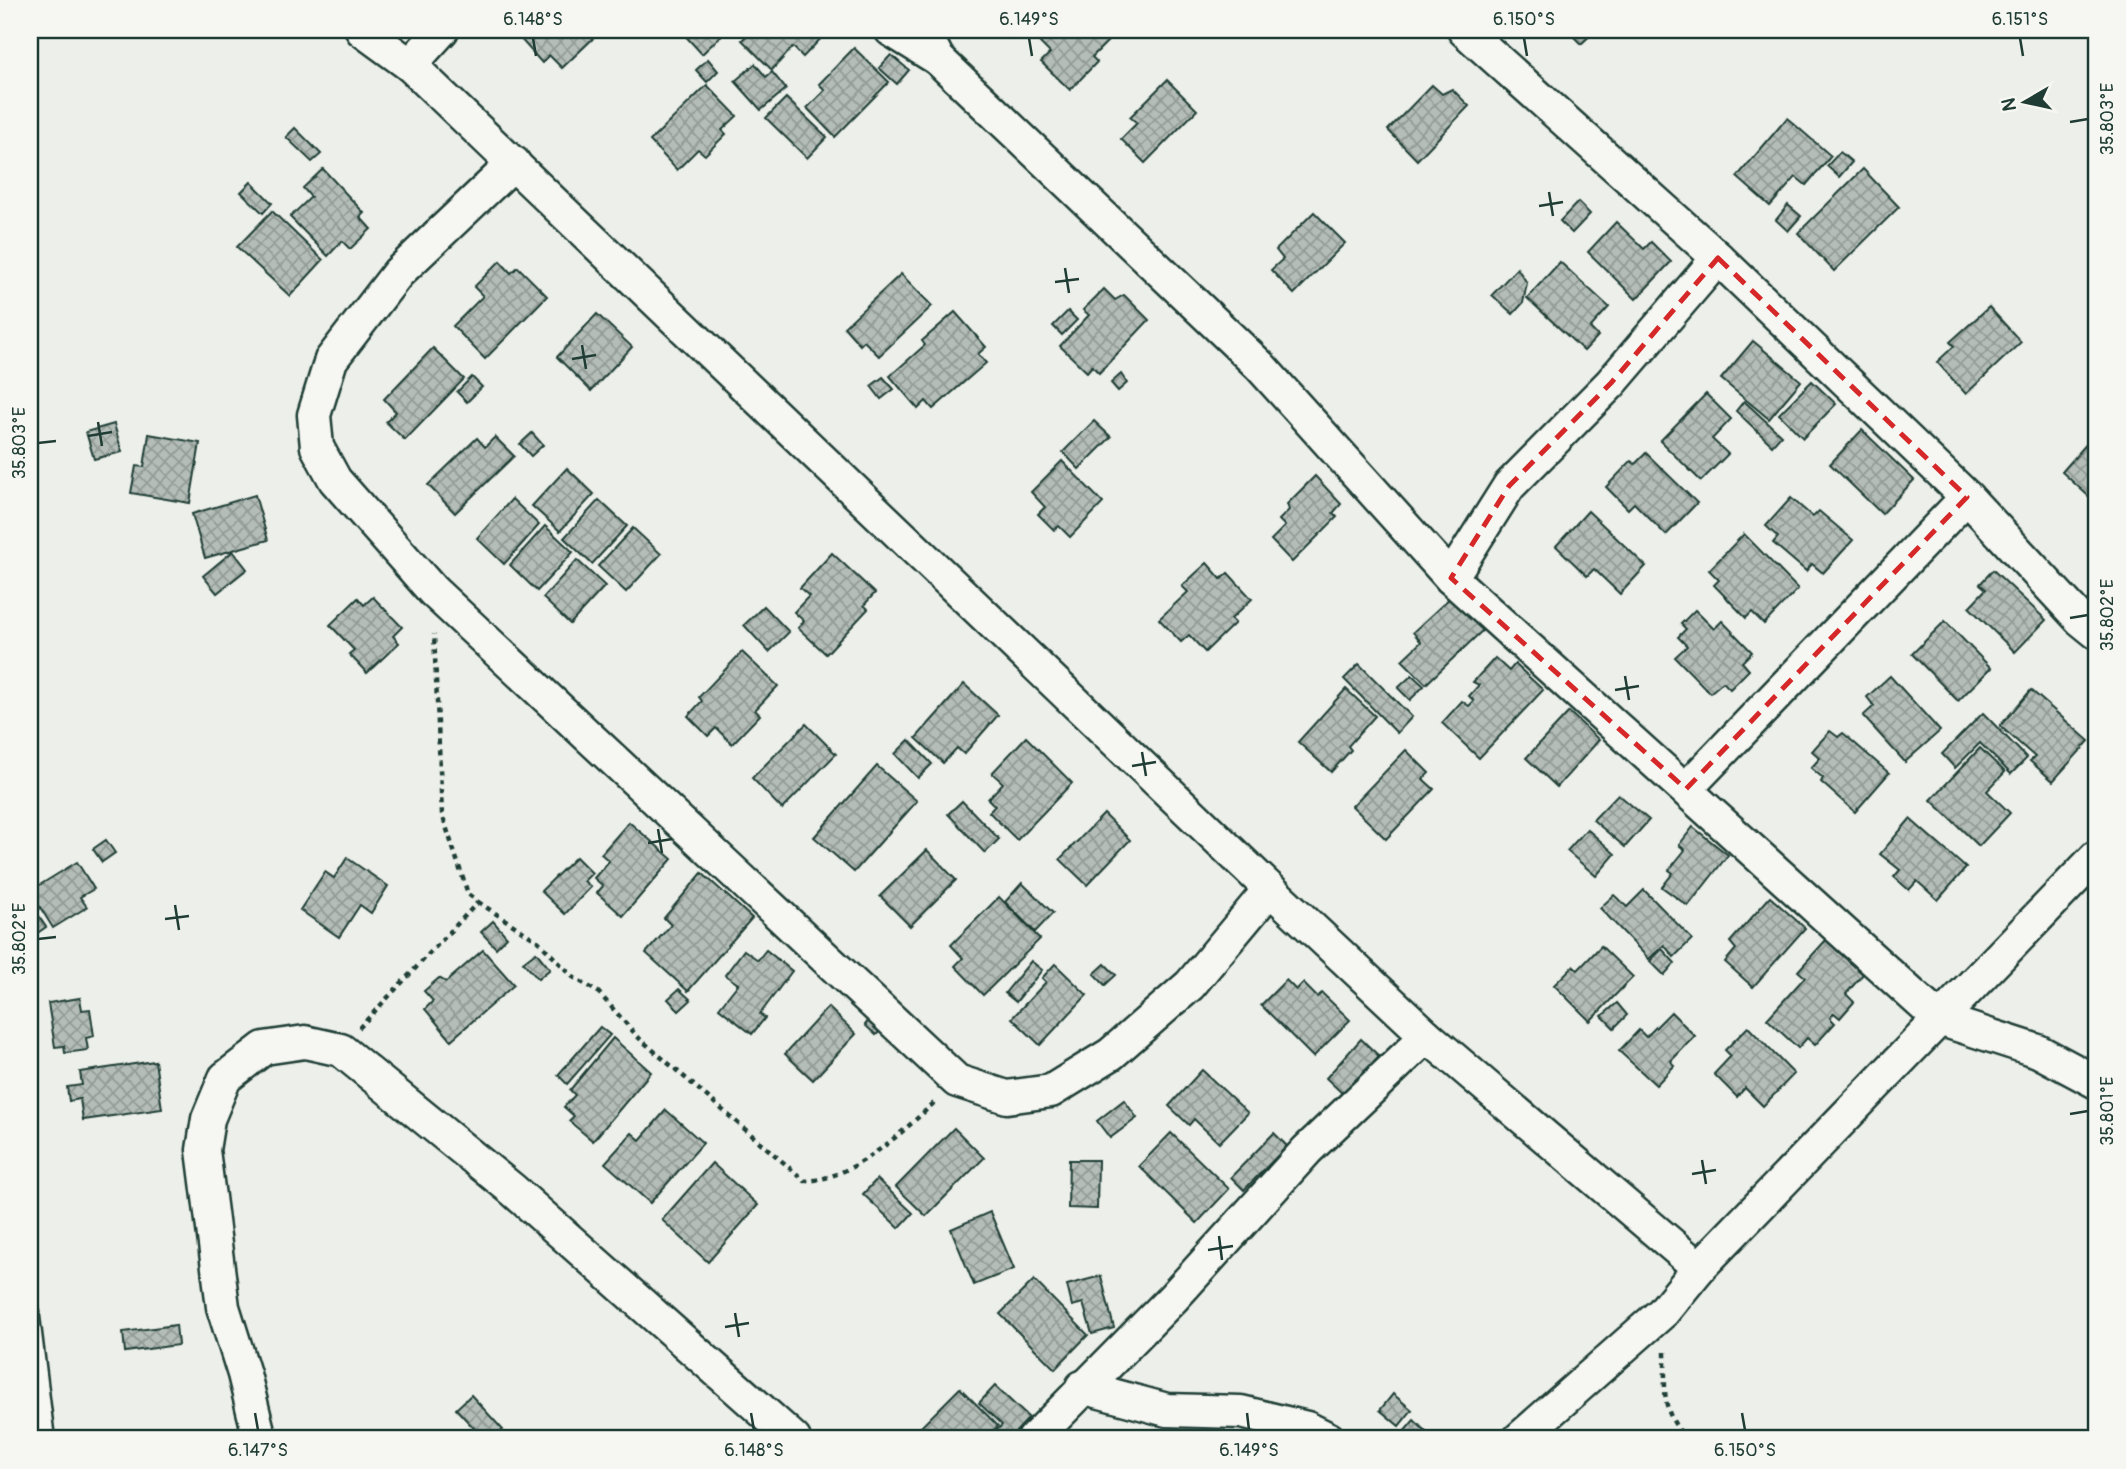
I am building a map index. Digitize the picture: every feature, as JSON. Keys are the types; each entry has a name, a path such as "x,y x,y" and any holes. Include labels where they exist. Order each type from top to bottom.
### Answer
{"street":[{"path":"362,30 410,65 514,163 1270,889 1427,1036 1699,1268"},
{"path":"410,65 442,30"},
{"path":"891,30 938,59 1260,366 1451,578 1939,1019 2038,1051 2096,1082"},
{"path":"923,30 938,59"},
{"path":"1464,30 1718,258 1967,497 2080,619 2096,632"},
{"path":"514,163 398,273 331,360 314,415 317,447 335,480 433,591 957,1081 1007,1097 1051,1091 1111,1054 1190,985 1270,889"},
{"path":"1451,578 1508,486 1611,383 1718,258"},
{"path":"1686,789 1967,497"},
{"path":"1519,1439 1663,1312 1699,1268 2096,857"},
{"path":"1034,1439 1082,1387 1173,1298 1307,1150 1427,1036"},
{"path":"260,1439 244,1374 223,1307 203,1150 208,1119 225,1078 264,1048 305,1042 341,1050 513,1190 794,1439"},
{"path":"1082,1387 1167,1410 1241,1412 1307,1428 1329,1439"}],"lane":[{"path":"30,1309 46,1439"}],"path":[{"path":"433,591 442,814 468,894 538,942 573,977 598,992 639,1038 805,1181 820,1180 886,1147 957,1081"},
{"path":"341,1050 377,1006 478,902"},
{"path":"1663,1312 1665,1407 1670,1420 1686,1439"}],"highlighted area":[{"path":"1718,258 1967,497 1686,789 1451,578 1509,486 1611,383"}],"building":[{"path":"526,30 602,30 562,68 549,55 542,63 519,37"},
{"path":"680,30 719,30 723,34 702,54"},
{"path":"752,30 829,30 803,57 793,47 772,70 742,40"},
{"path":"1002,30 1018,30 1009,38"},
{"path":"1053,30 1119,30 1092,57 1097,62 1070,90 1041,62 1050,53 1040,43"},
{"path":"1567,30 1596,30 1581,44"},
{"path":"854,48 889,82 835,137 807,108 825,90 819,84"},
{"path":"891,55 909,70 897,84 879,68"},
{"path":"708,59 718,71 707,82 696,70"},
{"path":"755,64 766,77 772,72 786,89 761,110 735,81"},
{"path":"1167,80 1197,110 1145,163 1121,139 1137,123 1130,117"},
{"path":"707,85 737,116 722,130 726,134 705,155 698,149 677,170 650,141"},
{"path":"1432,85 1442,94 1452,89 1469,106 1417,160 1388,130"},
{"path":"786,98 827,137 807,158 766,118"},
{"path":"1787,118 1831,156 1806,185 1796,177 1770,206 1737,177"},
{"path":"295,128 321,154 312,162 286,137"},
{"path":"1840,152 1852,162 1839,177 1827,166"},
{"path":"323,169 364,213 360,217 371,229 350,249 342,241 328,256 290,217 311,197 303,188"},
{"path":"1863,169 1899,207 1834,271 1798,233"},
{"path":"251,182 272,203 263,213 241,192"},
{"path":"1578,202 1590,214 1572,233 1560,221"},
{"path":"1788,205 1801,216 1788,231 1776,220"},
{"path":"272,211 323,260 290,296 237,247"},
{"path":"1314,212 1345,243 1294,294 1271,270 1283,259 1276,250"},
{"path":"1616,222 1644,249 1651,242 1671,262 1636,299 1588,252"},
{"path":"500,261 511,273 518,267 547,296 485,359 453,326 483,296 474,287"},
{"path":"1560,262 1609,307 1590,328 1598,336 1584,351 1527,298"},
{"path":"1517,268 1527,283 1523,303 1513,314 1492,295"},
{"path":"901,274 932,306 879,356 864,341 860,345 844,327"},
{"path":"1104,289 1115,300 1124,295 1149,320 1099,373 1092,366 1087,372 1060,346 1089,315 1083,310"},
{"path":"1989,307 2021,342 1966,394 1937,362 1954,346 1950,342"},
{"path":"1068,311 1077,320 1062,335 1053,326"},
{"path":"955,312 986,347 978,354 986,363 933,409 926,401 918,409 890,376 925,345 922,341"},
{"path":"597,314 632,347 591,391 557,357"},
{"path":"1753,341 1801,381 1769,419 1721,379"},
{"path":"433,348 464,379 405,440 386,422 396,412 384,399"},
{"path":"1121,374 1127,383 1118,391 1111,383"},
{"path":"472,377 482,387 467,402 457,392"},
{"path":"883,377 894,389 881,399 871,386"},
{"path":"1812,381 1836,404 1803,438 1779,414"},
{"path":"1706,394 1731,419 1712,439 1728,454 1701,481 1660,441"},
{"path":"1744,401 1781,435 1772,445 1736,411"},
{"path":"1094,421 1111,437 1079,469 1063,452"},
{"path":"114,424 122,452 94,459 86,432"},
{"path":"1862,430 1914,480 1882,514 1830,464"},
{"path":"532,433 543,445 531,456 520,444"},
{"path":"2096,433 2096,503 2062,472"},
{"path":"149,434 200,443 190,503 131,493 136,466 144,467"},
{"path":"495,437 514,456 455,513 428,485 477,438 485,447"},
{"path":"1646,453 1697,503 1666,535 1634,503 1628,509 1606,487 1631,461 1635,464"},
{"path":"1062,461 1103,503 1070,537 1059,526 1054,530 1038,514 1045,507 1031,492"},
{"path":"567,468 594,494 560,531 532,506"},
{"path":"1315,476 1341,504 1333,513 1337,517 1292,562 1271,540 1285,526 1279,520 1289,510 1287,504"},
{"path":"255,495 268,540 205,558 192,514"},
{"path":"1791,498 1813,517 1819,511 1853,540 1823,573 1812,564 1806,571 1773,543 1778,537 1766,526"},
{"path":"512,499 539,525 504,564 477,538"},
{"path":"599,500 627,526 592,564 564,538"},
{"path":"1588,511 1646,566 1620,594 1594,569 1587,576 1556,546"},
{"path":"545,526 573,552 537,591 510,565"},
{"path":"633,528 661,554 626,592 598,566"},
{"path":"1744,534 1798,589 1764,624 1752,612 1746,618 1714,585 1719,580 1709,570"},
{"path":"233,551 247,569 217,593 203,576"},
{"path":"832,553 875,593 864,605 868,609 826,654 798,628 804,621 794,612 809,596 800,588"},
{"path":"577,560 605,586 570,624 543,598"},
{"path":"1207,563 1221,579 1228,573 1252,599 1231,619 1235,623 1205,652 1189,635 1181,642 1159,619 1188,592 1182,586"},
{"path":"1993,570 2046,620 2015,652 1969,607 1986,589 1980,584"},
{"path":"1452,596 1484,629 1426,684 1402,660 1421,642 1413,632"},
{"path":"373,597 402,627 393,636 399,643 367,673 349,654 354,650 330,625 358,598 364,605"},
{"path":"764,606 789,632 769,652 744,625"},
{"path":"1695,610 1714,629 1722,621 1752,652 1742,662 1749,670 1730,689 1723,682 1710,693 1675,657 1687,646 1678,637 1686,629 1681,624"},
{"path":"1945,621 1991,668 1958,701 1912,654"},
{"path":"742,652 778,686 755,710 760,715 732,744 716,728 708,736 688,716 702,701 699,697"},
{"path":"1495,658 1509,671 1515,664 1543,690 1479,758 1442,723 1462,701 1469,706 1474,701 1469,696 1479,685 1473,682"},
{"path":"1359,664 1412,717 1397,733 1344,679"},
{"path":"1412,675 1424,686 1410,700 1398,688"},
{"path":"1890,676 1940,731 1905,762 1863,716 1874,706 1867,697"},
{"path":"964,684 998,715 964,754 957,748 943,763 916,738"},
{"path":"1346,689 1375,716 1348,746 1351,750 1331,772 1298,742"},
{"path":"2031,690 2089,741 2053,781 2030,761 2035,757 2000,726"},
{"path":"1569,712 1599,740 1557,787 1526,758"},
{"path":"1983,713 2027,758 2011,774 1980,743 1955,768 1942,754"},
{"path":"806,724 836,754 782,809 752,778"},
{"path":"1830,731 1838,737 1843,733 1889,773 1855,812 1821,782 1823,778 1811,768 1820,758 1812,751"},
{"path":"1026,737 1072,783 1017,840 989,812 995,806 988,799 1003,783 992,773"},
{"path":"909,740 932,764 918,778 895,754"},
{"path":"1980,748 2005,772 1987,791 2010,813 1979,846 1931,800"},
{"path":"1406,750 1429,773 1423,779 1434,789 1386,839 1352,806"},
{"path":"877,766 917,801 854,872 814,837"},
{"path":"1618,794 1649,820 1625,847 1593,820"},
{"path":"962,801 999,839 985,853 948,814"},
{"path":"1104,814 1130,840 1087,885 1060,859"},
{"path":"1910,819 1966,868 1938,900 1917,881 1909,890 1894,877 1900,870 1880,854"},
{"path":"629,822 672,859 623,916 597,893 603,886 594,878 609,861 601,854"},
{"path":"1693,827 1728,855 1688,906 1662,887 1673,873 1669,870 1685,850 1679,845"},
{"path":"1587,829 1615,854 1596,876 1567,851"},
{"path":"106,840 115,853 102,862 93,849"},
{"path":"927,850 956,880 910,926 880,896"},
{"path":"576,857 592,873 584,881 591,887 565,914 541,891"},
{"path":"347,858 388,886 371,913 360,905 339,937 300,910 325,872 334,878"},
{"path":"77,862 94,889 80,897 87,907 53,928 30,891"},
{"path":"702,873 752,918 688,991 646,953 671,925 664,918"},
{"path":"1022,883 1053,913 1035,932 1005,902"},
{"path":"1644,890 1692,939 1674,957 1664,945 1649,959 1600,908 1614,895 1627,907"},
{"path":"999,897 1040,939 983,995 955,966 963,958 951,945"},
{"path":"1770,897 1805,928 1753,987 1725,962 1736,949 1730,942"},
{"path":"37,914 46,927 33,936 30,919"},
{"path":"493,921 507,937 496,948 481,932"},
{"path":"1826,940 1863,974 1846,994 1854,1002 1840,1018 1834,1013 1830,1018 1835,1023 1815,1045 1807,1038 1798,1048 1767,1019 1805,977 1798,971"},
{"path":"1601,946 1633,977 1590,1021 1554,985 1573,966 1578,970"},
{"path":"1662,949 1675,963 1664,975 1650,961"},
{"path":"483,950 514,985 451,1040 425,1009 433,1001 424,991 439,978 446,982"},
{"path":"744,950 758,960 766,950 792,971 760,1014 765,1018 752,1034 719,1008 738,984 725,975"},
{"path":"536,952 550,969 538,979 523,962"},
{"path":"1031,961 1042,970 1016,1002 1005,993"},
{"path":"1055,964 1087,995 1040,1045 1012,1018 1046,982 1042,978"},
{"path":"1105,964 1116,975 1105,985 1094,974"},
{"path":"1286,980 1296,990 1303,983 1317,997 1322,993 1350,1020 1313,1057 1261,1005"},
{"path":"679,989 691,1000 679,1011 668,999"},
{"path":"80,998 82,1010 90,1009 94,1036 86,1038 88,1050 65,1053 64,1046 55,1047 48,1003"},
{"path":"1617,1003 1627,1015 1614,1028 1602,1016"},
{"path":"828,1007 856,1034 813,1080 785,1054"},
{"path":"1671,1012 1695,1036 1671,1061 1674,1066 1656,1085 1619,1051 1639,1030 1646,1037"},
{"path":"875,1014 887,1024 876,1035 865,1025"},
{"path":"600,1027 610,1035 567,1084 558,1075"},
{"path":"1748,1027 1794,1074 1763,1106 1745,1088 1737,1097 1714,1074 1731,1056 1725,1050"},
{"path":"613,1038 651,1072 593,1141 569,1121 574,1116 564,1107 575,1095 570,1090"},
{"path":"1361,1039 1379,1056 1343,1094 1326,1078"},
{"path":"155,1061 162,1109 83,1120 80,1099 69,1101 67,1087 82,1085 80,1072"},
{"path":"1202,1070 1248,1113 1219,1143 1194,1119 1189,1125 1169,1106"},
{"path":"1124,1100 1137,1118 1110,1138 1097,1121"},
{"path":"666,1110 703,1143 650,1203 605,1163 632,1133 640,1140"},
{"path":"954,1128 984,1158 926,1216 896,1187"},
{"path":"1171,1133 1229,1189 1197,1223 1139,1166"},
{"path":"1274,1133 1287,1146 1244,1190 1231,1177"},
{"path":"1069,1160 1098,1160 1097,1209 1068,1208"},
{"path":"712,1163 758,1205 708,1262 662,1220"},
{"path":"877,1179 913,1213 899,1228 863,1194"},
{"path":"990,1212 1014,1269 974,1285 951,1229"},
{"path":"1101,1276 1114,1328 1092,1334 1083,1303 1072,1306 1067,1285"},
{"path":"1034,1280 1088,1335 1055,1369 1000,1314"},
{"path":"176,1325 178,1345 125,1352 123,1332"},
{"path":"995,1386 1029,1418 1009,1439 988,1439 1002,1425 979,1403"},
{"path":"960,1388 998,1426 985,1439 909,1439"},
{"path":"1393,1394 1412,1410 1399,1426 1380,1410"},
{"path":"471,1395 503,1430 494,1439 484,1439 456,1409"},
{"path":"1414,1420 1428,1434 1423,1439 1410,1439 1403,1433"}]}
